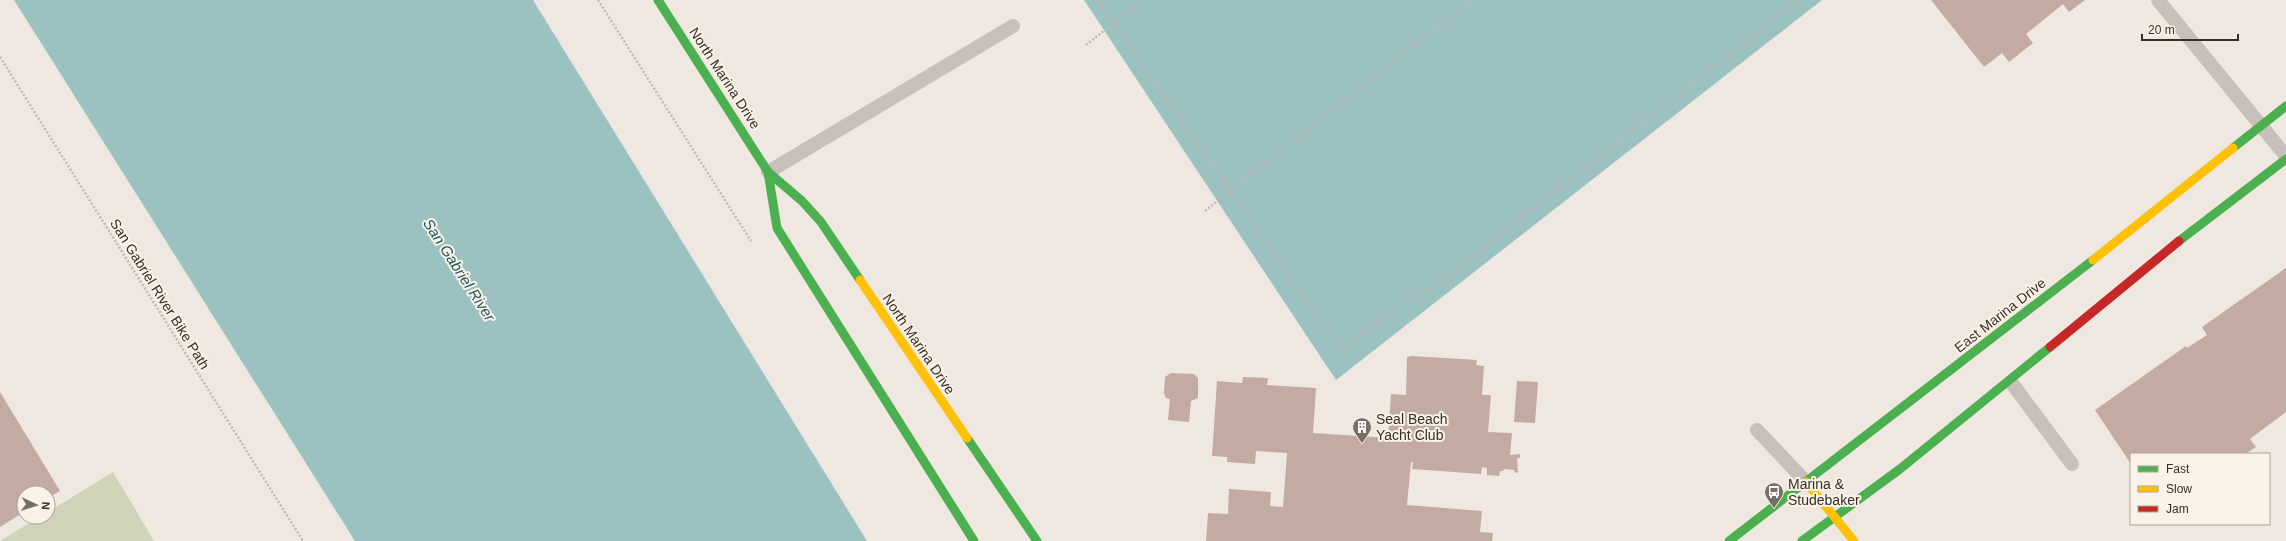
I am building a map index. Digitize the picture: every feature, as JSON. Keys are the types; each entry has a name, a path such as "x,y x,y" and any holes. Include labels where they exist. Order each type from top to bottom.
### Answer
{"main road":[{"name":"North Marina Drive","path":"658,0 768,172 802,201 821,222 1037,541"},
{"name":"East Marina Drive","path":"1729,541 2022,316 2286,106"},
{"path":"1802,541 1835,518 2011,382 2183,238 2286,159"},
{"name":"North Marina Drive","path":"768,172 777,228 974,541"},
{"path":"1806,482 1854,541"}],"lane":[{"path":"2158,0 2286,156"},
{"path":"768,172 1013,26"},
{"path":"2011,382 2072,464"},
{"path":"1757,430 1806,482"}],"path":[{"path":"1097,0 1112,24 1341,352 1415,292 1430,290 1798,0"},
{"path":"1086,45 1142,0"},
{"path":"1229,191 1472,0"},
{"path":"1112,24 1134,7"},
{"name":"San Gabriel River Bike Path","path":"0,57 303,541"},
{"path":"1205,212 1251,173"}],"green space":[{"path":"113,472 154,541 0,541 26,525 56,525 56,507"}],"water":[{"name":"San Gabriel River","path":"14,0 533,0 867,541 355,541"},
{"path":"1084,0 1822,0 1336,380"}],"building":[{"path":"1931,0 2085,0 2069,12 2063,4 2026,34 2033,43 2009,62 2002,53 1984,67"},
{"path":"2286,268 2286,412 2250,439 2256,447 2247,453 2130,453 2130,462 2095,410 2186,346 2187,348 2207,335 2202,327"},
{"name":"Seal Beach Yacht Club","path":"1412,356 1477,360 1476,365 1484,366 1482,395 1491,395 1488,432 1512,433 1510,455 1520,454 1520,458 1517,458 1518,473 1514,472 1515,470 1504,469 1503,471 1500,471 1499,476 1487,475 1487,468 1482,467 1481,474 1412,469 1413,462 1411,462 1407,505 1482,511 1480,532 1493,533 1492,541 1206,541 1208,513 1228,514 1229,489 1271,492 1270,506 1283,507 1287,453 1256,451 1255,464 1227,462 1227,457 1212,456 1217,381 1242,383 1243,377 1268,378 1267,385 1316,388 1313,433 1388,438 1391,394 1406,395 1407,357"},
{"path":"1171,373 1194,374 1198,378 1198,398 1191,401 1189,422 1168,420 1170,399 1166,398 1164,393 1165,377"},
{"path":"1517,381 1538,382 1535,423 1514,422"},
{"path":"0,392 60,491 56,493 56,485 16,485 16,517 0,527"}],"traffic: fast":[{"path":"658,0 768,172 802,201 821,222 860,280"},
{"path":"2233,148 2286,106"},
{"path":"2179,241 2286,159"},
{"path":"768,172 777,228 974,541"},
{"path":"1729,541 2093,260"},
{"path":"1802,541 1900,469 2050,347"},
{"path":"967,438 1037,541"}],"traffic: slow":[{"path":"2093,260 2233,148"},
{"path":"860,280 967,438"},
{"path":"1806,482 1854,541"}],"traffic: jam":[{"path":"2050,347 2179,241"}],"place":[{"name":"Seal Beach Yacht Club","path":"1362,444"},
{"name":"Marina & Studebaker","path":"1774,509"}]}
